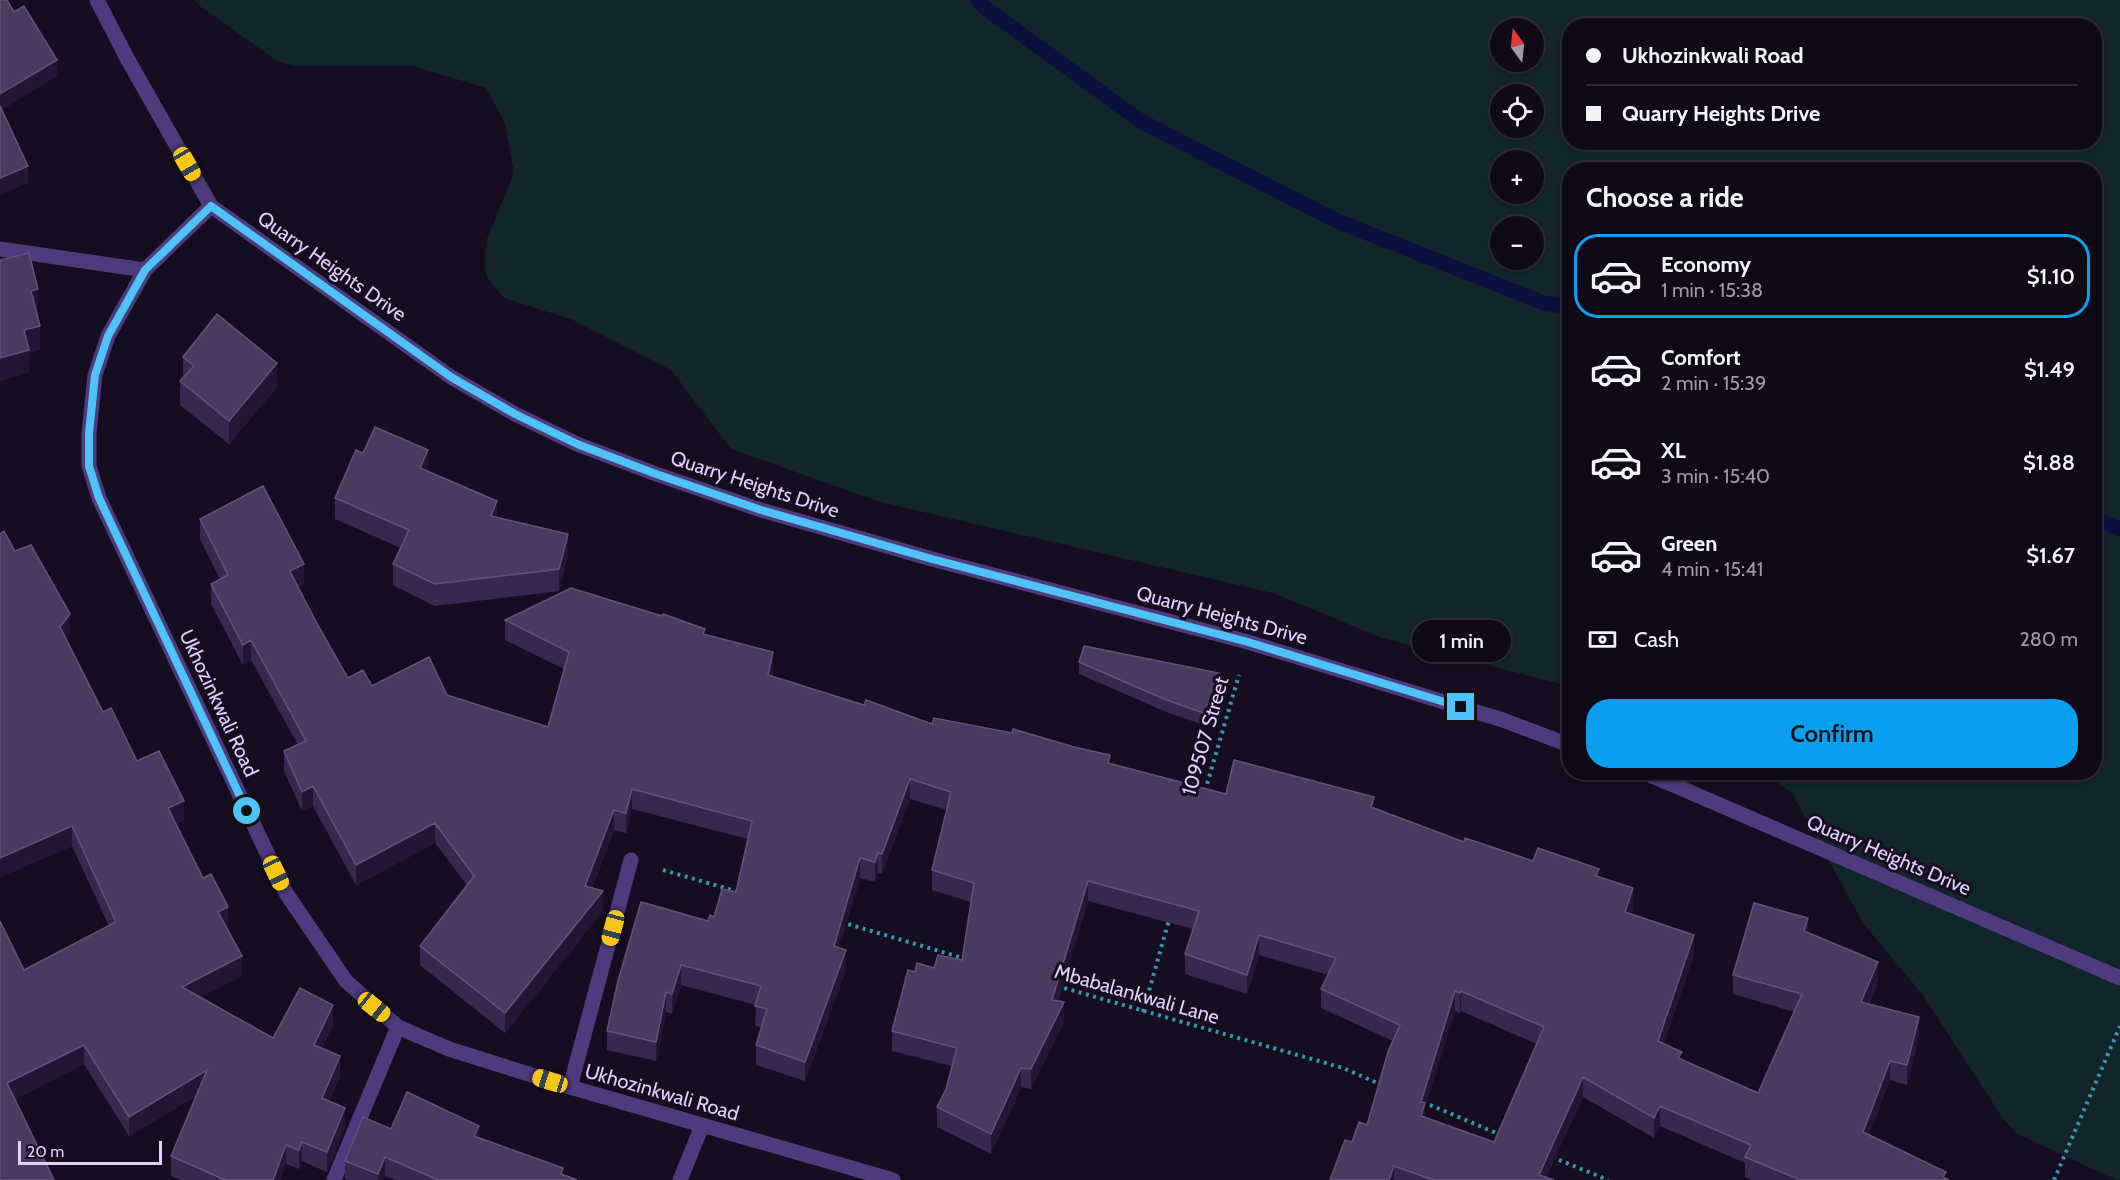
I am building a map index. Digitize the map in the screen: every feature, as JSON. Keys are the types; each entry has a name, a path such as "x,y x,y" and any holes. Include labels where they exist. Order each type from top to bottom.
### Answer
{"street":[{"name":"Quarry Heights Drive","path":"97,0 128,60 211,206 451,377 515,414 577,444 761,510 932,559 1248,642 1503,720 1562,742"},
{"name":"Ukhozinkwali Road","path":"211,206 145,270 108,336 95,375 89,433 89,466 99,498 286,893 346,981 398,1027 449,1049 702,1126 893,1180"},
{"path":"0,249 145,270"},
{"name":"Quarry Heights Drive","path":"1661,780 2120,978"},
{"path":"570,1087 631,860"},
{"path":"333,1180 398,1027"},
{"path":"680,1180 702,1126"}],"path":[{"name":"109507 Street","path":"1203,799 1248,642"},
{"path":"631,860 745,894"},
{"path":"1143,1011 1171,911"},
{"path":"836,921 972,961"},
{"name":"Mbabalankwali Lane","path":"1052,985 1343,1068 1387,1087"},
{"path":"2054,1180 2120,1026"},
{"path":"1420,1101 1508,1138"},
{"path":"1541,1152 1608,1180"}],"green space":[{"path":"194,0 2120,0 2120,1180 2016,1133 2004,1120 1922,994 1863,923 1792,793 1773,780 2102,780 2102,162 1562,162 1562,684 1382,638 1273,593 880,502 731,449 671,370 573,320 504,298 486,276 487,239 514,172 504,121 486,88 413,66 293,66 276,60"}],"building":[{"path":"0,0 7,0 14,12 24,6 57,60 0,94"},
{"path":"0,106 28,166 0,178"},
{"path":"29,253 38,289 31,291 40,326 24,330 29,350 0,358 0,260"},
{"path":"217,314 277,363 229,421 180,381 194,366 183,357"},
{"path":"375,427 428,450 420,468 497,501 491,516 568,534 559,569 435,584 393,564 409,530 335,498 356,450 363,453"},
{"path":"263,486 304,564 290,571 316,622 348,678 363,670 372,686 429,657 447,695 548,727 569,652 505,620 571,588 662,616 663,614 705,629 703,634 773,652 768,675 864,705 866,700 932,724 934,718 1012,733 1013,729 1110,755 1108,763 1226,794 1234,760 1374,797 1371,807 1464,842 1465,838 1533,861 1538,848 1599,869 1596,876 1633,888 1625,912 1694,935 1658,1041 1682,1052 1678,1058 1758,1093 1802,994 1733,975 1754,903 1808,918 1804,931 1878,962 1861,1002 1919,1017 1907,1065 1890,1061 1863,1132 1946,1172 1943,1177 1949,1180 1800,1180 1745,1157 1751,1145 1660,1106 1654,1118 1583,1077 1539,1175 1554,1180 1433,1180 1394,1166 1389,1180 1330,1180 1345,1140 1352,1142 1359,1122 1367,1125 1388,1052 1400,1025 1321,989 1336,958 1259,935 1247,975 1185,954 1199,911 1088,881 1052,1000 1064,1002 1031,1069 1021,1068 991,1134 937,1107 946,1089 957,1048 892,1031 908,970 915,972 917,963 934,968 938,955 962,960 974,883 932,870 951,792 910,779 882,854 878,853 875,862 860,858 834,946 846,950 805,1062 756,1045 767,1009 755,1006 761,986 681,965 672,994 666,992 656,1042 607,1031 618,981 641,902 708,921 710,915 714,917 722,889 736,892 752,821 632,789 626,813 614,810 585,886 603,891 505,1013 420,946 474,876 435,823 356,865 313,786 302,792 284,751 306,741 251,640 243,645 211,584 228,575 200,519","holes":["1455,991 1460,993 1461,991 1544,1027 1494,1142 1421,1116 1425,1103 1421,1102"]},
{"path":"4,531 15,551 31,545 70,614 60,627 103,712 111,708 137,761 159,751 184,801 168,808 203,878 211,874 228,907 218,912 242,956 182,987 273,1038 300,988 333,1005 314,1045 340,1056 322,1098 345,1108 327,1152 302,1142 299,1150 286,1145 273,1180 225,1180 171,1156 207,1070 129,1117 84,1045 7,1083 54,1180 0,1180 0,921 24,970 116,922 72,826 0,858 0,534"},
{"path":"1084,646 1219,673 1212,716 1164,699 1079,662"},
{"path":"407,1092 479,1126 474,1136 563,1168 561,1174 577,1180 438,1180 385,1157 378,1174 345,1161 363,1117 391,1129"}],"waterway":[{"path":"978,0 984,7 1142,122 1337,221 1544,303 1562,306"},
{"path":"2102,521 2120,529"}],"route":[{"path":"247,811 99,498 89,466 89,433 95,375 108,336 145,270 211,206 451,377 515,414 577,444 761,510 932,559 1248,642 1461,707"}]}
